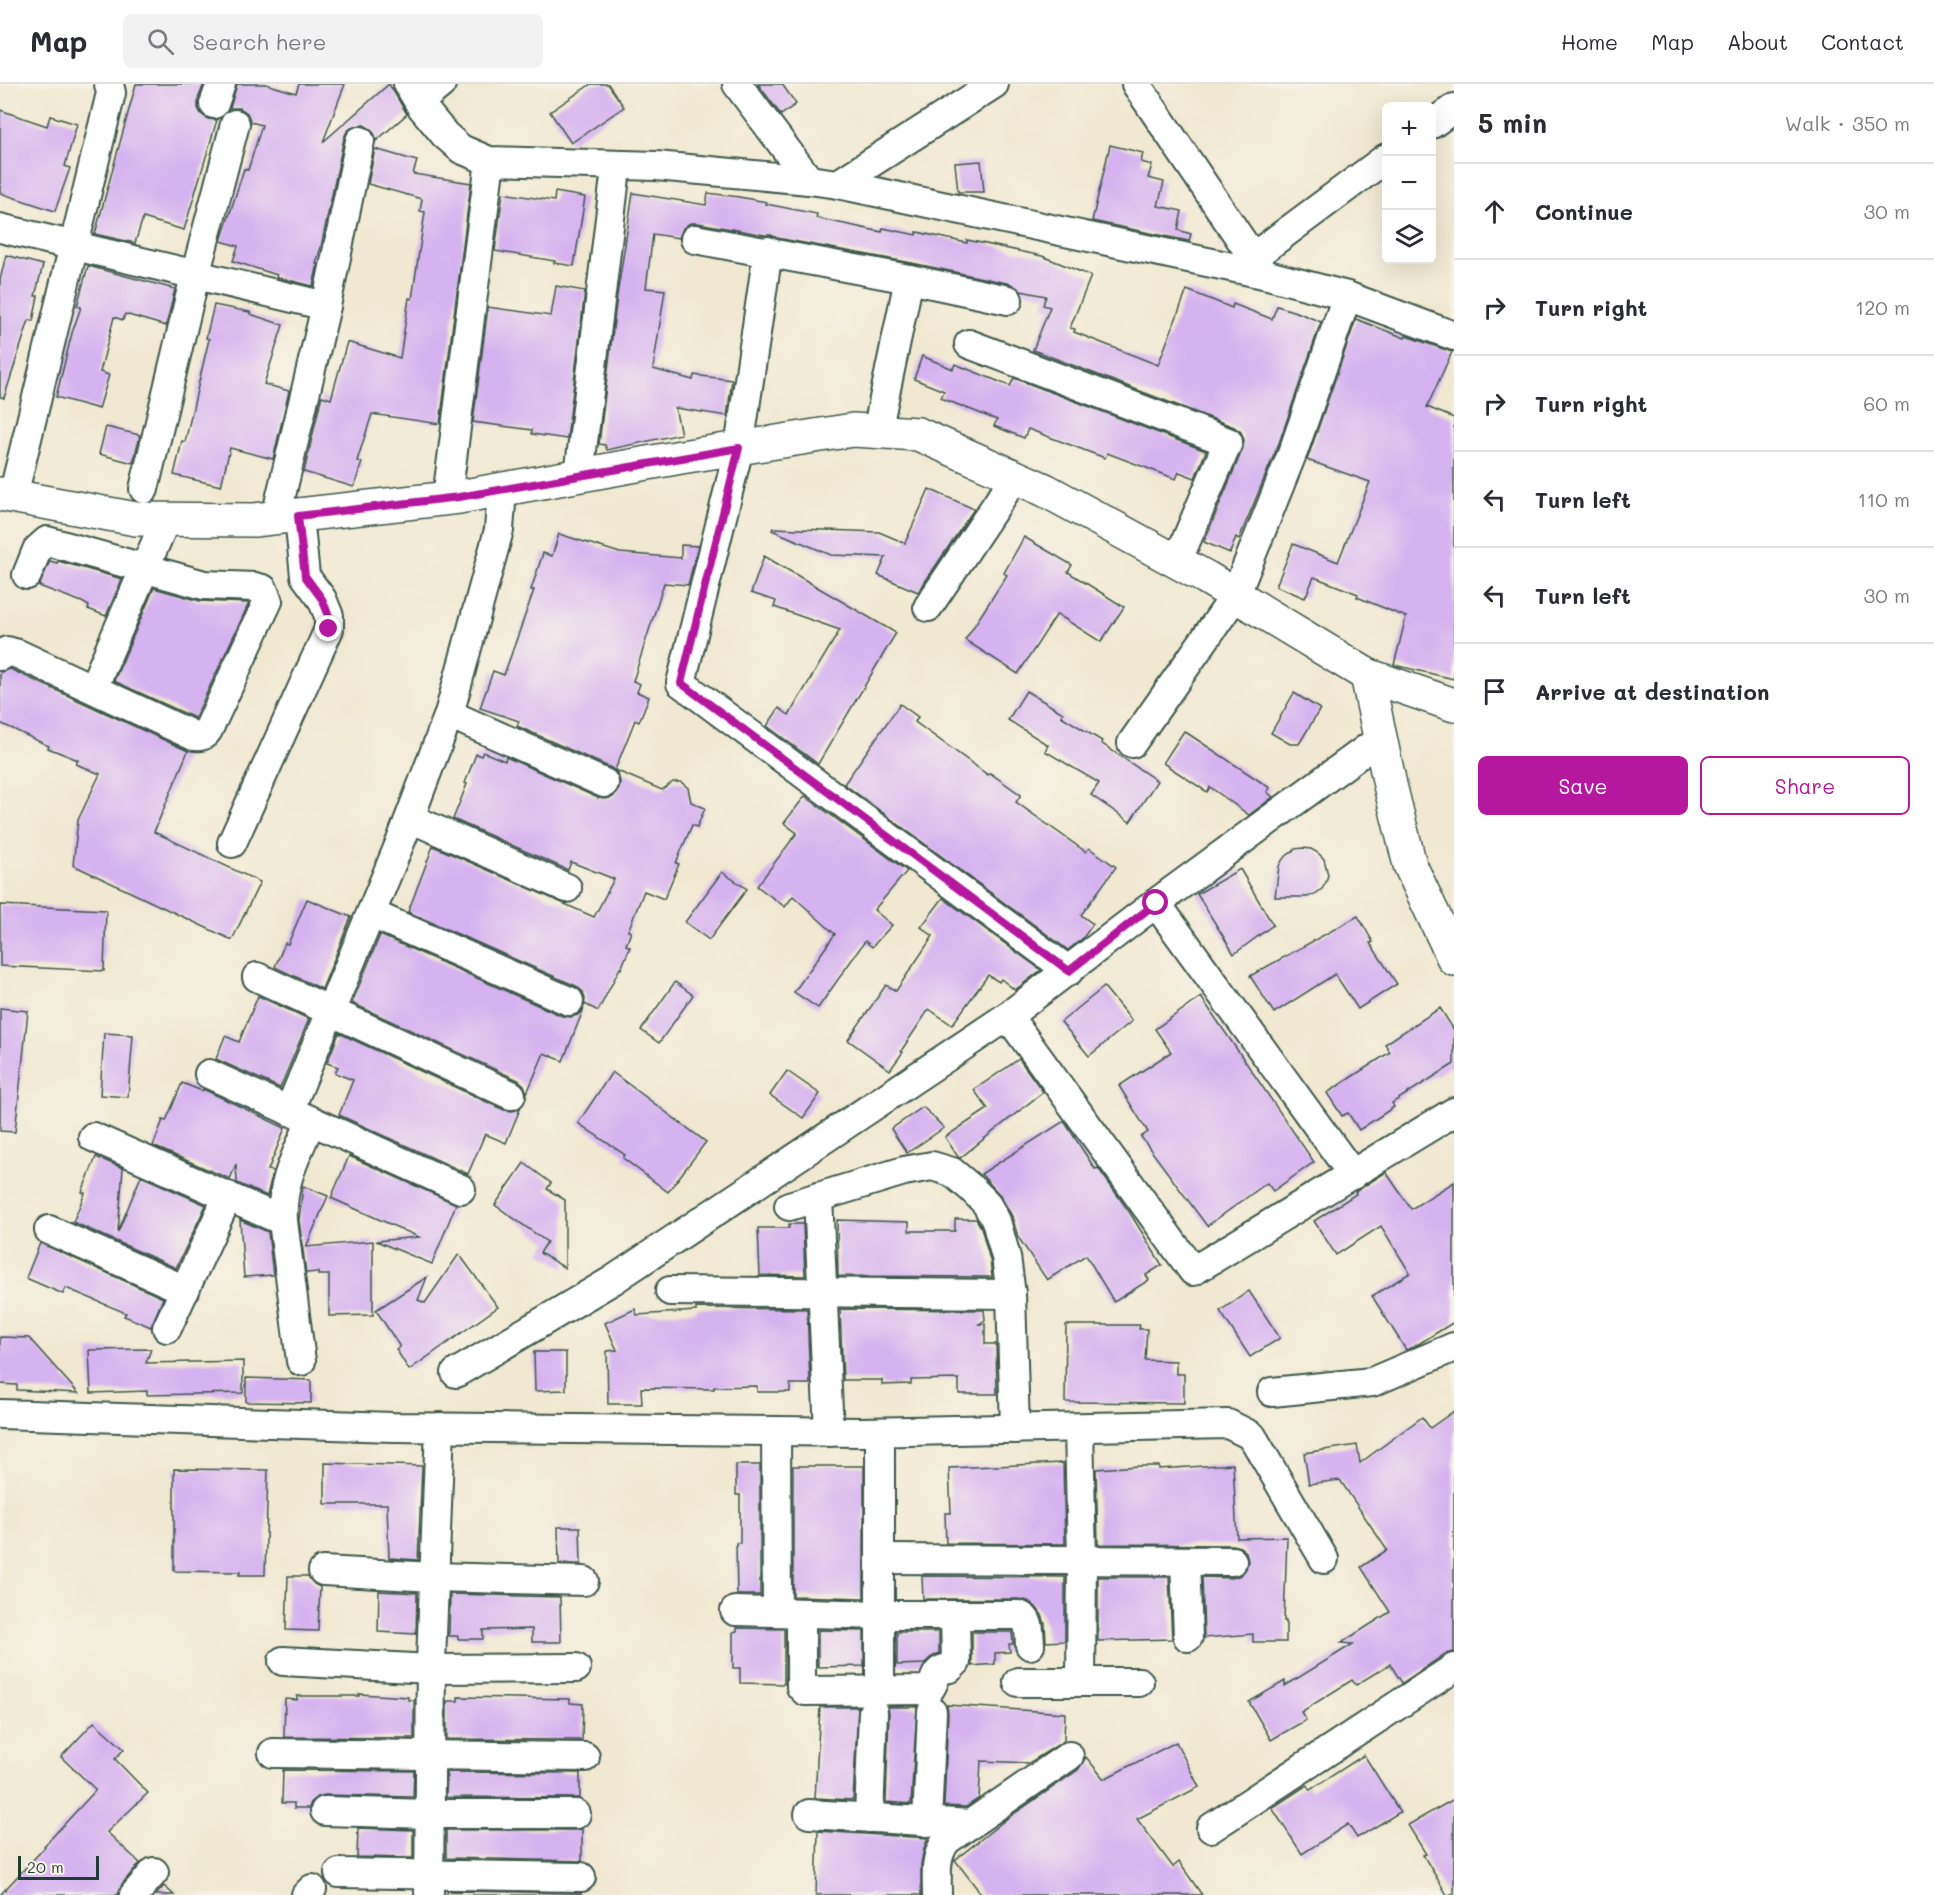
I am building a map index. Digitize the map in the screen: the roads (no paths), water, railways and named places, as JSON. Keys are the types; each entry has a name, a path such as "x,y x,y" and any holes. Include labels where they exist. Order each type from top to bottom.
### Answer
{"street":[{"path":"110,84 111,93 74,247 7,495 136,519 254,520 289,510 447,498 502,490 579,475 853,430 918,434 1045,490 1177,562 1367,675 1454,705"},
{"path":"441,84 413,93 445,135 461,149 489,161 656,166 838,184 1258,266 1454,336"},
{"path":"737,84 809,180"},
{"path":"838,184 994,84"},
{"path":"1136,84 1258,266"},
{"path":"1436,121 1454,108"},
{"path":"144,489 195,276 235,124"},
{"path":"232,843 329,629 329,616 322,599 305,576 289,510 326,306 360,141"},
{"path":"1258,266 1382,161"},
{"path":"447,498 489,170"},
{"path":"579,475 615,177"},
{"path":"0,228 326,306"},
{"path":"695,239 768,251 1008,300"},
{"path":"768,251 739,448 681,683 1069,971"},
{"path":"877,432 909,279"},
{"path":"1132,743 1235,596 1294,449 1347,296"},
{"path":"969,344 1228,442 1177,562"},
{"path":"928,607 1015,477"},
{"path":"301,1361 282,1198 300,1116 331,1011 372,914 449,714 497,539 502,490"},
{"path":"93,688 165,519"},
{"path":"0,656 7,651 18,654 194,736 204,735 268,601 262,589 255,587 204,585 47,541 37,550 27,575"},
{"path":"1367,675 1410,865 1454,959"},
{"path":"449,714 604,783"},
{"path":"456,1373 613,1280 1008,1016 1156,903 1380,739"},
{"path":"410,818 567,888"},
{"path":"1156,903 1353,1175"},
{"path":"372,914 569,1001"},
{"path":"256,977 511,1095"},
{"path":"1008,1016 1192,1271 1454,1112"},
{"path":"209,1074 461,1189"},
{"path":"93,1137 283,1221"},
{"path":"789,1206 914,1169 932,1166 952,1172 986,1203 996,1221 1006,1257 1011,1294 1015,1429"},
{"path":"167,1328 228,1196"},
{"path":"818,1197 829,1432"},
{"path":"50,1230 185,1290"},
{"path":"670,1291 1011,1294"},
{"path":"1272,1392 1372,1382 1454,1347"},
{"path":"0,1414 440,1427 829,1432 1228,1424 1252,1436 1324,1559"},
{"path":"429,1885 431,1669 440,1427"},
{"path":"1079,1428 1082,1560 1081,1682"},
{"path":"776,1431 789,1613 802,1690 877,1701 929,1690 937,1672 954,1666 956,1662 955,1616"},
{"path":"869,1818 880,1615 880,1432"},
{"path":"880,1559 1232,1561"},
{"path":"1185,1561 1188,1637"},
{"path":"323,1571 584,1581"},
{"path":"735,1611 1022,1616 1027,1621 1030,1645"},
{"path":"283,1661 431,1669 576,1668"},
{"path":"1211,1828 1454,1668"},
{"path":"1018,1682 1138,1682"},
{"path":"927,1821 932,1712"},
{"path":"273,1752 585,1757"},
{"path":"937,1895 938,1857 947,1840 1069,1756"},
{"path":"325,1811 430,1815 576,1814"},
{"path":"809,1814 971,1824"},
{"path":"134,1895 154,1872"},
{"path":"339,1873 429,1885 581,1877"}]}
